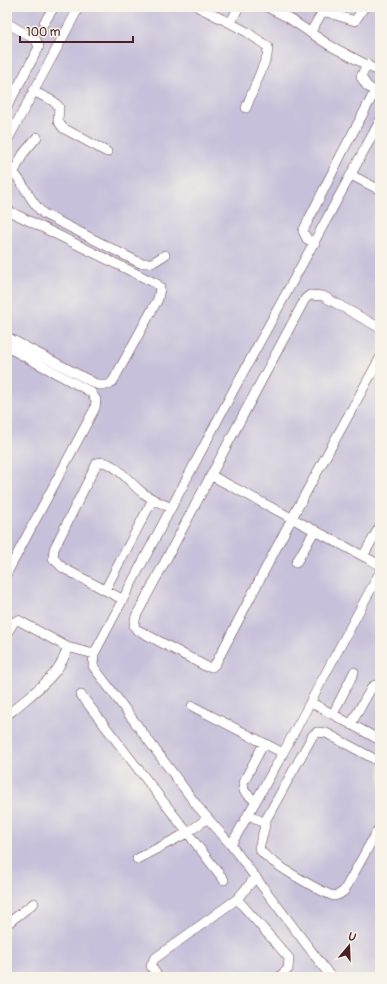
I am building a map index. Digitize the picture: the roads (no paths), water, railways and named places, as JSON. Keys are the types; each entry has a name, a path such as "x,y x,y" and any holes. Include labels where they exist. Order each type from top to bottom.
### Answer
{"lane":[{"path":"44,23 54,7"},
{"path":"7,141 79,7"},
{"path":"198,7 247,32 268,47 268,56 246,108"},
{"path":"230,23 239,7"},
{"path":"267,7 329,45 380,72"},
{"path":"310,32 321,9 355,21 364,7"},
{"path":"7,24 36,40 39,48 7,108"},
{"path":"315,243 307,239 303,231 373,95 373,90 367,86 361,77 367,64"},
{"path":"33,91 53,101 59,107 58,121 63,128 107,152"},
{"path":"331,977 256,877 208,818 93,666 94,654 122,599 380,121"},
{"path":"37,137 10,170 37,209 140,263 152,263 165,255"},
{"path":"351,175 380,190"},
{"path":"7,210 157,284 160,288 158,299 113,381 109,385 98,385 7,337"},
{"path":"380,328 323,296 310,295 306,299 136,616 134,626 136,629 202,665 212,666 216,664 292,518 380,358"},
{"path":"7,346 91,392 96,400 95,408 7,572"},
{"path":"122,599 63,568 53,558 54,548 97,463 100,462 111,465 144,494 171,508"},
{"path":"212,476 380,565"},
{"path":"105,590 153,498"},
{"path":"363,556 380,526"},
{"path":"296,563 315,530"},
{"path":"231,845 283,753 380,572"},
{"path":"7,633 14,622 18,620 67,647 94,654"},
{"path":"7,714 60,668 66,656 67,647"},
{"path":"333,714 354,672"},
{"path":"351,724 372,687 375,685 380,687"},
{"path":"81,695 224,880"},
{"path":"310,702 380,740"},
{"path":"192,706 283,753"},
{"path":"380,762 326,733 317,732 313,735 264,822 266,826 260,848 263,855 277,865 334,896 338,896 344,890 380,826"},
{"path":"255,801 244,791 243,783 264,743"},
{"path":"248,814 264,822"},
{"path":"137,859 187,833 208,818"},
{"path":"158,977 151,966 154,959 237,899 256,877"},
{"path":"237,899 289,958 288,968 279,977"},
{"path":"7,924 34,903"}]}
